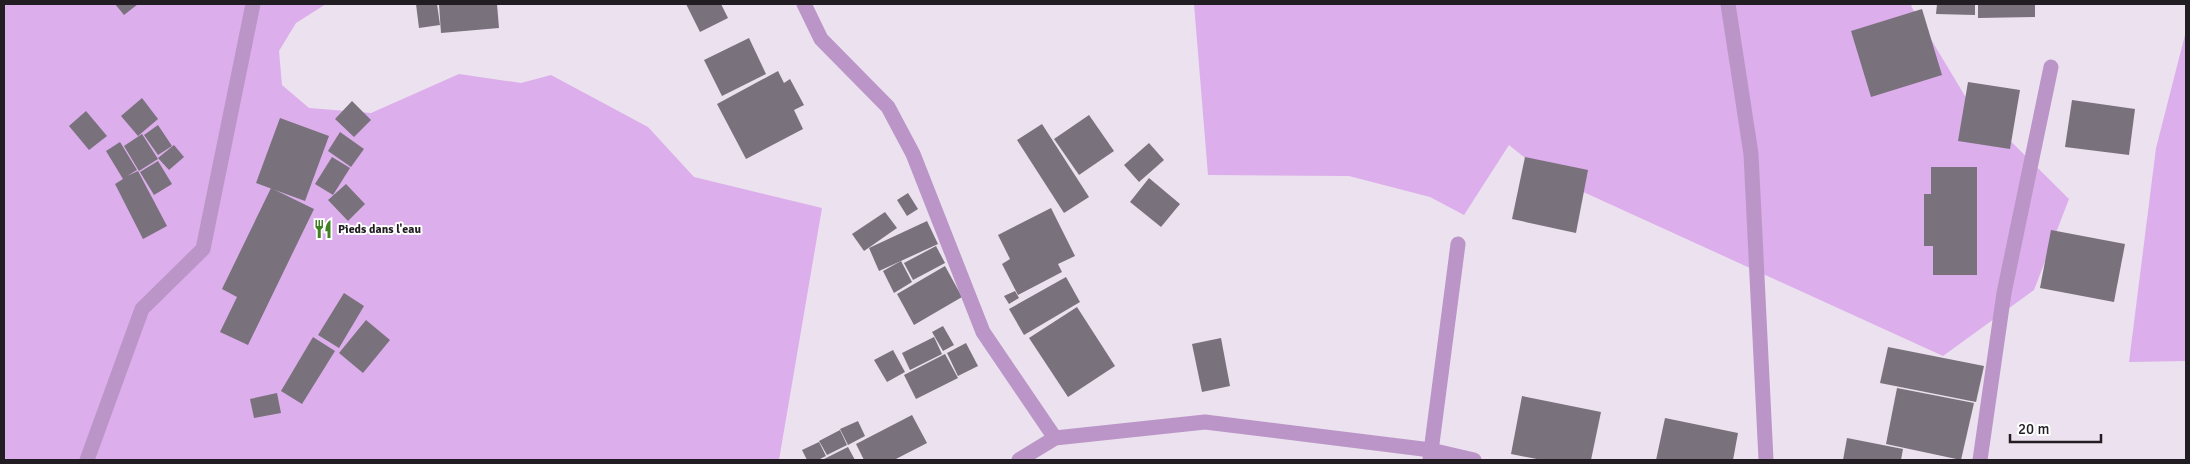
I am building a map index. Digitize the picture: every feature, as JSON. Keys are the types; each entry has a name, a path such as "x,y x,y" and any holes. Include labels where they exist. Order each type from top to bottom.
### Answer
{"street":[{"path":"87,460 142,310 203,249 253,4"},
{"path":"804,4 821,39 888,107 913,154 983,332 1055,438"},
{"path":"1728,4 1751,154 1766,460"},
{"path":"1980,460 2004,293 2051,66"},
{"path":"1430,455 1458,244"},
{"path":"1019,460 1055,438 1205,422 1474,460"}],"shaded area":[{"path":"4,4 326,4 296,23 279,51 282,85 309,108 371,113 459,74 521,83 551,75 648,127 694,177 822,208 779,460 4,460"},
{"path":"1194,4 1914,4 1911,6 1965,96 2069,199 2034,290 1943,356 1546,175 1509,145 1464,215 1430,197 1349,176 1208,175"},
{"path":"2186,31 2186,361 2129,362 2156,148"}],"building":[{"path":"115,4 138,4 124,15"},
{"path":"416,4 437,4 440,25 419,28"},
{"path":"439,4 497,4 499,28 441,33"},
{"path":"686,4 721,4 728,18 700,32"},
{"path":"1937,4 1975,4 1975,15 1936,14"},
{"path":"1978,4 2035,4 2035,17 1978,18"},
{"path":"1922,9 1942,75 1871,97 1851,31"},
{"path":"749,38 766,74 722,96 704,60"},
{"path":"778,71 784,83 790,79 804,105 794,110 803,129 746,159 717,104"},
{"path":"1968,82 2020,90 2010,149 1958,141"},
{"path":"142,98 158,119 138,136 121,116"},
{"path":"2072,100 2135,109 2129,155 2065,147"},
{"path":"352,101 371,120 354,137 335,119"},
{"path":"86,111 107,136 89,150 69,126"},
{"path":"1089,115 1114,151 1079,175 1054,139"},
{"path":"280,118 329,136 305,201 256,183"},
{"path":"1042,124 1089,197 1064,213 1017,140"},
{"path":"158,125 172,146 158,155 144,135"},
{"path":"340,132 364,149 351,167 328,151"},
{"path":"142,134 158,159 139,171 124,146"},
{"path":"120,142 137,170 127,176 138,171 167,226 143,239 115,184 123,179 106,151"},
{"path":"1149,143 1164,160 1139,182 1124,165"},
{"path":"174,145 184,157 169,170 158,158"},
{"path":"332,157 350,168 333,195 315,184"},
{"path":"1525,157 1588,170 1576,233 1512,219"},
{"path":"158,161 172,184 154,195 140,172"},
{"path":"1931,167 1977,167 1977,275 1933,275 1933,246 1924,246 1924,194 1931,194"},
{"path":"1149,178 1180,204 1161,227 1130,202"},
{"path":"346,184 365,204 348,221 328,200"},
{"path":"271,188 314,209 248,345 220,332 237,297 222,289"},
{"path":"908,193 918,209 907,216 897,200"},
{"path":"1051,208 1075,256 1058,264 1062,272 1018,295 1002,264 1010,259 998,235"},
{"path":"885,212 897,228 864,251 852,234"},
{"path":"927,221 938,244 879,271 869,248"},
{"path":"2051,230 2125,244 2114,302 2040,288"},
{"path":"936,246 945,263 913,280 904,263"},
{"path":"901,261 912,282 894,293 883,271"},
{"path":"945,266 962,297 914,325 897,294"},
{"path":"1066,277 1080,302 1024,335 1009,309"},
{"path":"1015,291 1019,298 1009,304 1004,296"},
{"path":"344,293 364,306 339,348 318,335"},
{"path":"1077,307 1115,366 1068,397 1029,338"},
{"path":"366,320 390,340 363,373 339,353"},
{"path":"943,326 954,345 943,351 932,332"},
{"path":"313,337 335,351 302,404 281,391"},
{"path":"934,337 942,354 910,370 902,353"},
{"path":"1221,338 1230,386 1202,392 1192,344"},
{"path":"966,343 978,366 958,376 947,353"},
{"path":"1888,347 1984,366 1976,402 1880,383"},
{"path":"893,350 905,372 887,382 874,360"},
{"path":"945,354 958,378 916,399 904,375"},
{"path":"1897,388 1974,403 1961,460 1886,444"},
{"path":"277,393 281,413 254,418 250,399"},
{"path":"1522,396 1601,412 1591,460 1542,460 1511,454"},
{"path":"912,415 927,443 894,460 864,460 856,444"},
{"path":"1665,418 1738,433 1733,460 1656,460"},
{"path":"858,421 865,436 848,445 840,429"},
{"path":"840,430 847,445 827,455 819,441"},
{"path":"1847,438 1903,449 1901,460 1843,460"},
{"path":"819,442 826,456 818,460 807,460 802,450"},
{"path":"848,447 855,460 824,459"}],"place":[{"name":"Pieds dans l'eau","path":"323,229"}]}
